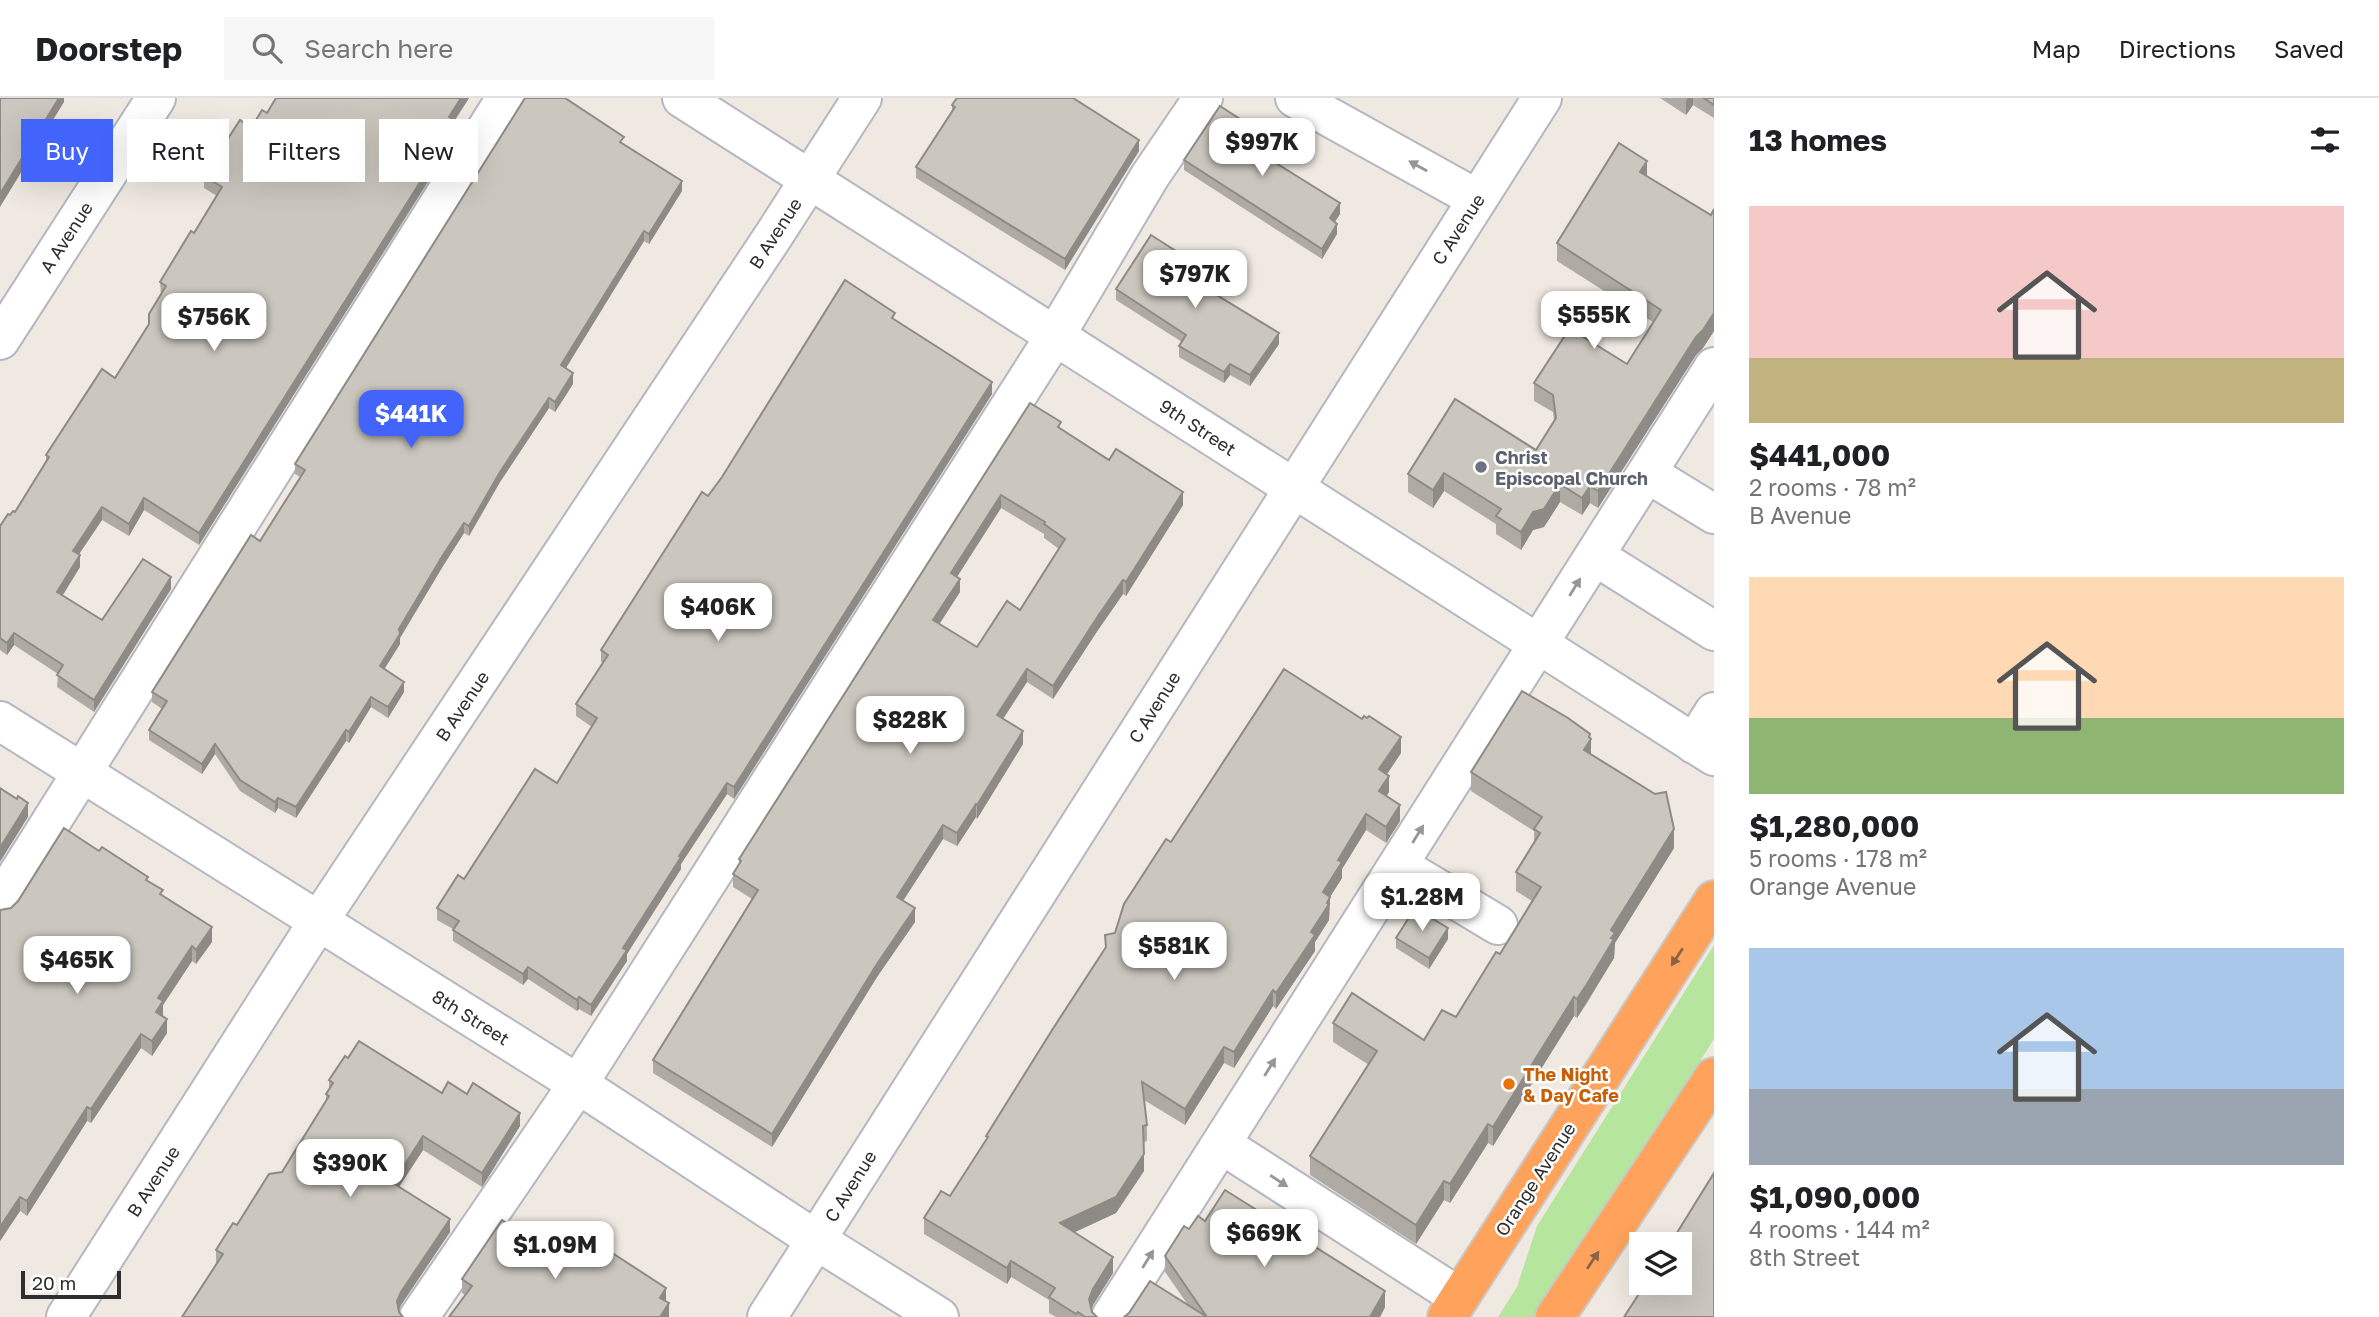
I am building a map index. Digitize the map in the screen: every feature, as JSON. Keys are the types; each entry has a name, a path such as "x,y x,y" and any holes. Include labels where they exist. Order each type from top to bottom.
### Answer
{"highway":[{"name":"Orange Avenue","path":"1453,1307 1714,900"},
{"path":"1555,1317 1714,1077"}],"street":[{"name":"A Avenue","path":"0,340 156,98"},
{"path":"0,902 506,98"},
{"name":"9th Street","path":"682,98 1704,750"},
{"name":"B Avenue","path":"66,1317 318,922 811,180 862,98"},
{"path":"419,1317 578,1084 1055,336 1150,176 1203,98"},
{"path":"1295,98 1478,199"},
{"name":"C Avenue","path":"767,1317 1542,98"},
{"path":"1111,1317 1714,367"},
{"path":"1647,473 1714,514"},
{"path":"1595,556 1714,631"},
{"path":"1704,750 1714,712"},
{"name":"8th Street","path":"0,721 578,1084 939,1317"},
{"path":"1398,865 1498,925"},
{"path":"1221,1144 1453,1307"}],"green space":[{"path":"1714,945 1714,1039 1538,1317 1498,1317 1517,1287 1537,1226"}],"building":[{"path":"0,98 59,98 46,119 21,119 21,160 0,194"},
{"path":"276,98 461,98 449,117 453,119 379,119 379,182 420,182 199,533 144,498 129,524 102,507 73,551 80,555 57,592 102,620 143,559 171,577 94,700 57,675 63,665 14,633 7,643 0,638 0,526 8,514 15,512 49,457 46,455 102,369 115,378 149,324 149,314 166,286 160,282 222,187 214,182 229,182 229,137 240,120 243,122 243,182 365,182 365,119 256,119 262,110 267,113"},
{"path":"525,98 565,98 624,137 620,142 682,181 649,234 644,231 561,365 573,373 555,402 549,398 500,472 469,526 464,523 443,555 399,629 400,634 380,666 404,682 388,707 371,697 296,807 278,798 275,802 240,780 215,744 202,764 149,730 167,701 152,692 251,535 260,541 305,470 295,464 472,182 478,182 478,173"},
{"path":"957,98 1073,98 1139,140 1065,259 916,167 955,107 952,105"},
{"path":"1704,98 1714,98 1714,105"},
{"path":"1220,106 1260,132 1250,147 1340,203 1330,218 1337,224 1322,249 1184,160"},
{"path":"1619,143 1647,161 1640,172 1711,215 1714,209 1714,313 1598,491 1590,486 1582,498 1560,484 1544,509 1533,512 1521,532 1496,516 1501,509 1444,473 1433,490 1408,474 1455,399 1536,450 1556,418 1553,395 1534,383 1566,334 1569,336 1572,330 1627,364 1661,310 1557,243"},
{"path":"1151,235 1193,262 1184,275 1279,333 1250,375 1230,364 1224,372 1179,346 1186,335 1116,289"},
{"path":"845,280 895,313 892,318 992,382 734,787 727,783 679,856 681,857 623,948 627,950 591,1005 579,997 577,1000 528,967 523,974 453,930 459,921 437,908 458,875 464,879 535,769 557,783 597,718 576,704 608,655 601,650 702,492 708,496 722,477"},
{"path":"1030,403 1061,422 1058,427 1109,460 1116,449 1183,492 1126,582 1123,580 1053,686 1027,669 997,715 1023,731 957,833 943,825 897,897 915,908 877,964 772,1134 653,1060 758,890 733,874 741,861 739,859","holes":["1001,495 1045,522 1044,524 1065,539 1020,610 1007,601 977,647 933,620 960,579 951,573"]},
{"path":"1284,669 1362,719 1369,716 1401,737 1379,769 1389,776 1379,791 1400,805 1386,827 1366,814 1338,860 1342,862 1323,892 1330,897 1327,903 1329,904 1311,932 1315,935 1276,993 1273,990 1234,1052 1224,1047 1185,1109 1142,1082 1147,1125 1143,1126 1144,1154 1116,1197 1060,1223 1113,1257 1089,1299 1092,1312 1097,1317 1085,1317 1049,1297 1055,1288 1011,1261 1007,1268 924,1218 941,1191 950,1196 1106,947 1105,935 1115,933 1124,904 1166,839 1171,842"},
{"path":"1522,691 1590,734 1591,739 1584,750 1655,794 1666,792 1674,829 1611,930 1615,933 1611,938 1614,939 1587,984 1577,999 1574,997 1493,1127 1488,1124 1450,1184 1444,1181 1416,1225 1310,1156 1377,1051 1333,1023 1352,993 1424,1040 1442,1010 1456,1017 1496,952 1500,954 1541,887 1516,872 1540,833 1534,829 1542,817 1471,772"},
{"path":"0,788 28,803 0,848"},
{"path":"64,828 99,851 102,847 148,877 146,880 163,890 160,894 212,927 196,950 192,946 158,998 163,1001 156,1012 167,1019 152,1041 141,1034 91,1109 87,1107 27,1201 20,1197 0,1227 0,910 11,908 18,901"},
{"path":"1415,908 1448,928 1429,958 1396,938"},
{"path":"359,1041 442,1093 448,1082 467,1094 473,1083 520,1113 482,1173 423,1136 393,1183 450,1219 401,1292 397,1301 403,1317 182,1317 223,1254 216,1250 233,1223 237,1225 269,1174 282,1172 329,1096 326,1094 333,1083 329,1080"},
{"path":"1714,1173 1714,1317 1624,1317 1638,1295 1692,1295 1692,1232 1677,1232"},
{"path":"1225,1190 1385,1291 1370,1317 1207,1317 1165,1256 1184,1226 1189,1229 1198,1216 1205,1221"},
{"path":"502,1220 537,1243 546,1229 584,1254 590,1243 597,1248 600,1245 666,1288 660,1298 669,1303 660,1317 449,1317 472,1286 462,1279"},
{"path":"1150,1281 1207,1317 1124,1317"}],"place":[{"name":"Christ Episcopal Church","path":"1481,467"},
{"name":"The Night & Day Cafe","path":"1509,1084"}]}
